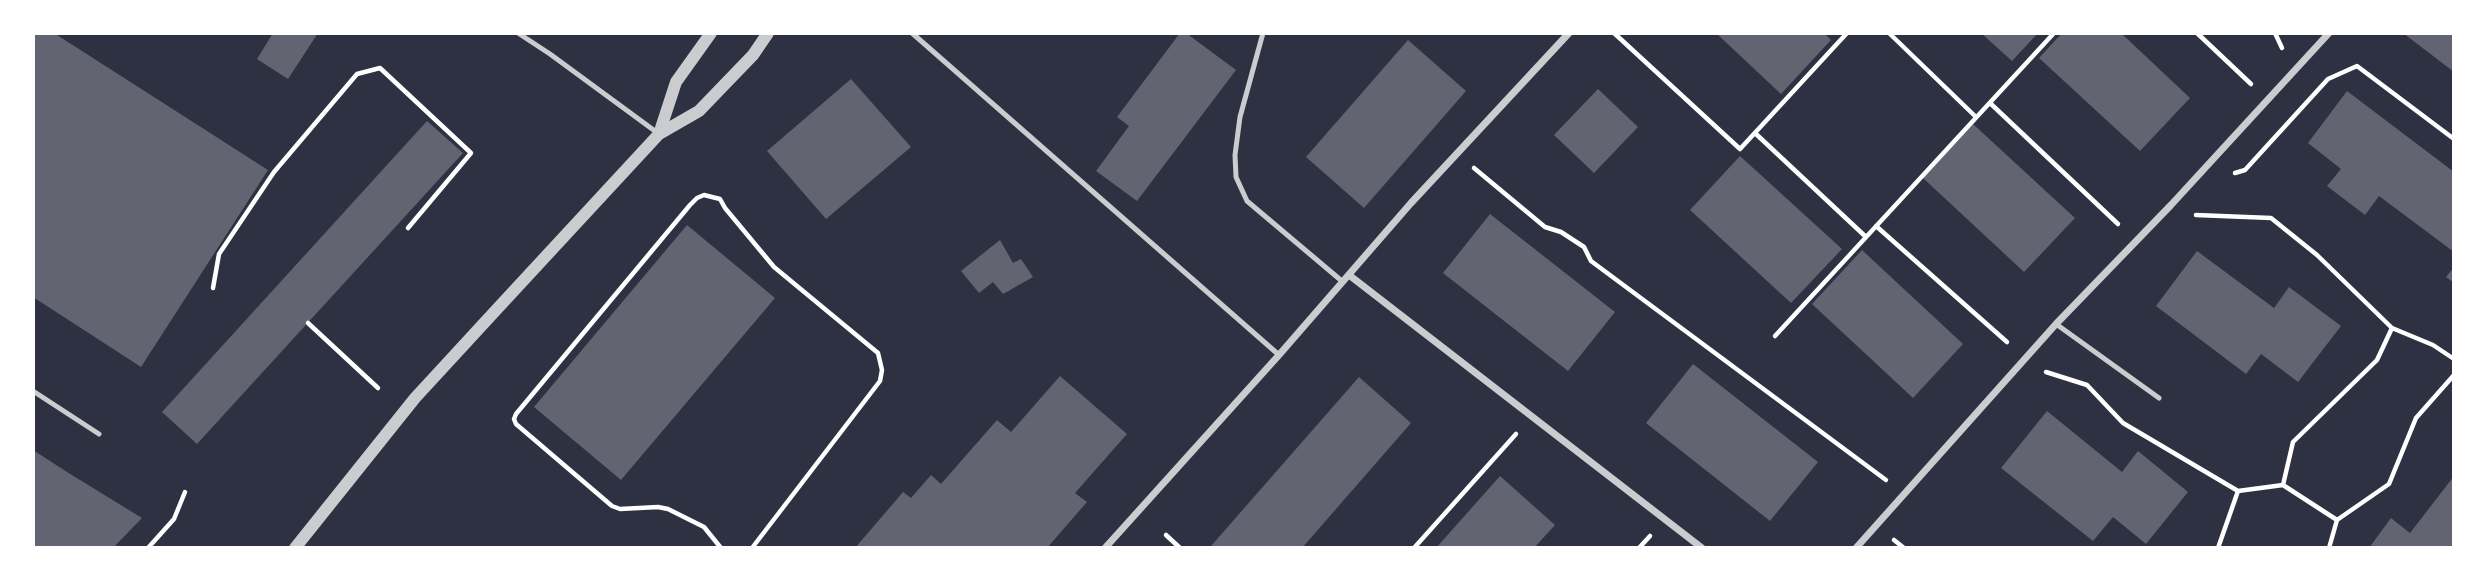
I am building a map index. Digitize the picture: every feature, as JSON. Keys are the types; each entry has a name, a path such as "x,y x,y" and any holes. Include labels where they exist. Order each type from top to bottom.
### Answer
{"street":[{"path":"659,134 676,82 711,33"},
{"path":"295,548 415,398 659,134 699,111 752,55 768,33"},
{"path":"1105,548 1279,355 1411,203 1569,33"},
{"path":"1856,548 2056,324 2180,195 2329,33"},
{"path":"1349,275 1702,548"}],"lane":[{"path":"518,33 659,134"},
{"path":"912,33 1279,355"},
{"path":"1263,33 1240,117 1235,156 1236,177 1247,201 1343,282"},
{"path":"2056,324 2159,398"},
{"path":"33,391 99,434"}],"path":[{"path":"1614,33 1740,149 1847,33"},
{"path":"1889,33 1976,117"},
{"path":"1775,336 2054,33"},
{"path":"2197,33 2252,85"},
{"path":"2275,33 2284,50"},
{"path":"2227,176 2245,170 2328,79 2357,66 2454,139"},
{"path":"213,288 219,254 274,172 357,74 380,68 471,153 408,228"},
{"path":"1990,103 2121,227"},
{"path":"1756,134 1866,237"},
{"path":"1466,162 1545,227 1561,232 1584,247 1591,261 1887,481"},
{"path":"721,548 704,527 668,509 621,509 612,506 516,424 514,419 690,205 704,195 720,199 774,267 878,353 882,370 880,381 752,548"},
{"path":"2201,205 2192,214 2271,218 2317,255 2392,328 2433,345 2454,359"},
{"path":"1876,226 2011,345"},
{"path":"308,323 378,388"},
{"path":"2283,485 2293,442 2376,360 2392,328"},
{"path":"2042,371 2087,386 2123,424 2238,491 2283,485 2337,520"},
{"path":"2329,548 2337,520 2389,484 2416,418 2454,375"},
{"path":"1413,548 1518,431"},
{"path":"2218,548 2238,491"},
{"path":"148,548 174,519 185,492"},
{"path":"1166,535 1180,548"},
{"path":"1639,548 1650,536"},
{"path":"1894,540 1904,548"}],"building":[{"path":"33,33 58,33 57,35 268,170 141,367 33,297"},
{"path":"273,33 318,33 288,79 257,59"},
{"path":"1180,33 1186,33 1236,70 1137,201 1096,171 1129,126 1117,117"},
{"path":"1716,33 1824,33 1831,40 1781,94"},
{"path":"1981,33 2038,33 2012,61"},
{"path":"2062,33 2121,33 2190,98 2140,151 2039,58"},
{"path":"2403,33 2454,33 2454,72"},
{"path":"1408,40 1466,91 1364,208 1306,157"},
{"path":"851,79 911,147 826,219 767,151"},
{"path":"1598,89 1638,127 1594,173 1554,135"},
{"path":"2347,91 2454,172 2454,252 2379,196 2365,215 2327,186 2341,169 2308,143"},
{"path":"427,121 463,153 197,444 162,412"},
{"path":"1973,124 2075,218 2024,272 1923,178"},
{"path":"1740,156 1842,249 1791,303 1690,210"},
{"path":"1490,214 1615,312 1568,371 1443,273"},
{"path":"687,225 775,298 621,480 534,407"},
{"path":"1000,240 1013,263 1021,259 1033,277 1003,294 993,282 979,293 961,271"},
{"path":"1862,250 1963,344 1913,398 1812,304"},
{"path":"2197,251 2274,308 2289,287 2341,326 2298,382 2261,354 2246,374 2156,306"},
{"path":"2454,267 2454,283 2446,277"},
{"path":"1693,364 1818,462 1770,521 1646,423"},
{"path":"1060,376 1127,434 1075,493 1087,502 1047,548 855,548 903,492 911,498 931,475 941,484 997,420 1011,432"},
{"path":"1359,377 1411,423 1302,548 1211,546"},
{"path":"2047,411 2122,472 2138,451 2188,492 2146,544 2113,517 2093,541 2001,468"},
{"path":"33,450 142,518 113,548 33,548"},
{"path":"1500,476 1555,525 1534,548 1436,548"},
{"path":"2454,476 2454,548 2369,548 2391,518 2410,533"}]}
